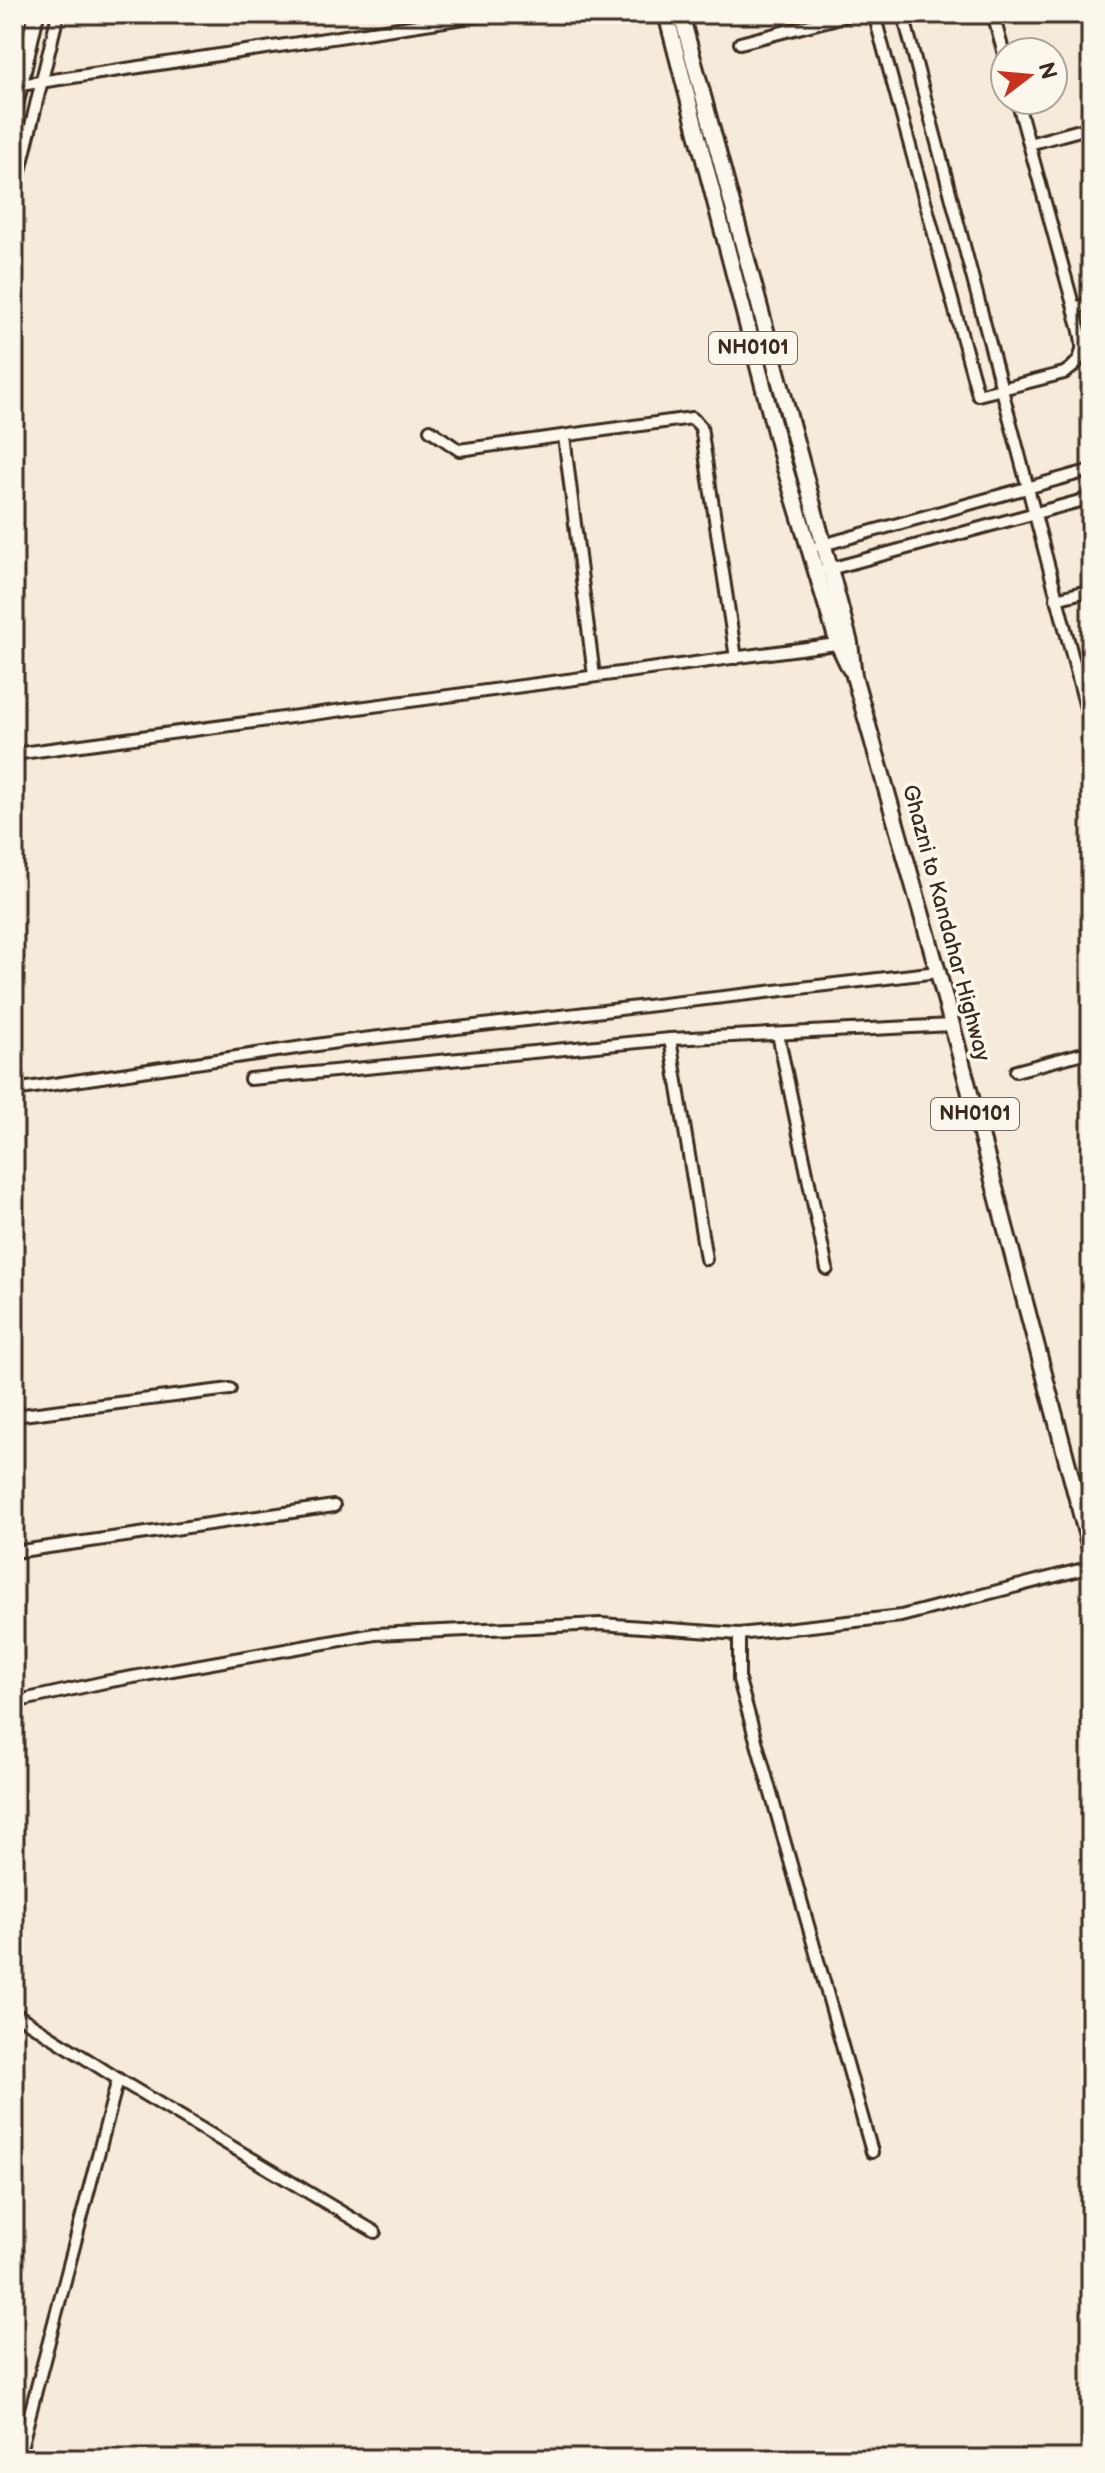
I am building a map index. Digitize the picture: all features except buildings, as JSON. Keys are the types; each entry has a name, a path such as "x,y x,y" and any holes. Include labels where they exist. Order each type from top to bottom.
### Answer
{"highway":[{"path":"14,110 36,14"},
{"name":"Ghazni to Kandahar Highway","path":"666,14 783,462 809,548 823,571 938,972 1091,1552"},
{"name":"Ghazni to Kandahar Highway","path":"681,14 824,544 823,571"}],"street":[{"path":"14,196 58,14"},
{"path":"20,85 491,14"},
{"path":"740,43 853,14"},
{"path":"874,14 978,395 1064,373 1077,365 1081,354 1082,343 1074,308 1021,116"},
{"path":"903,14 1091,727"},
{"path":"993,14 999,36"},
{"path":"1029,144 1091,127"},
{"path":"1074,308 1091,303"},
{"path":"430,430 459,450 692,418 701,427 736,658"},
{"path":"564,436 594,676"},
{"path":"809,548 1091,470"},
{"path":"823,571 1091,498"},
{"path":"1056,599 1091,590"},
{"path":"14,754 844,644"},
{"path":"14,1090 337,1042 938,972"},
{"path":"250,1079 670,1039 952,1025"},
{"path":"778,1034 827,1269"},
{"path":"670,1039 706,1259"},
{"path":"1016,1071 1091,1051"},
{"path":"14,1416 230,1389"},
{"path":"14,1552 334,1506"},
{"path":"14,1702 105,1682 375,1634 601,1624 739,1634 901,1616 1091,1567"},
{"path":"739,1634 739,1680 872,2152"},
{"path":"14,2013 118,2079 375,2232"},
{"path":"18,2459 118,2079"}]}
